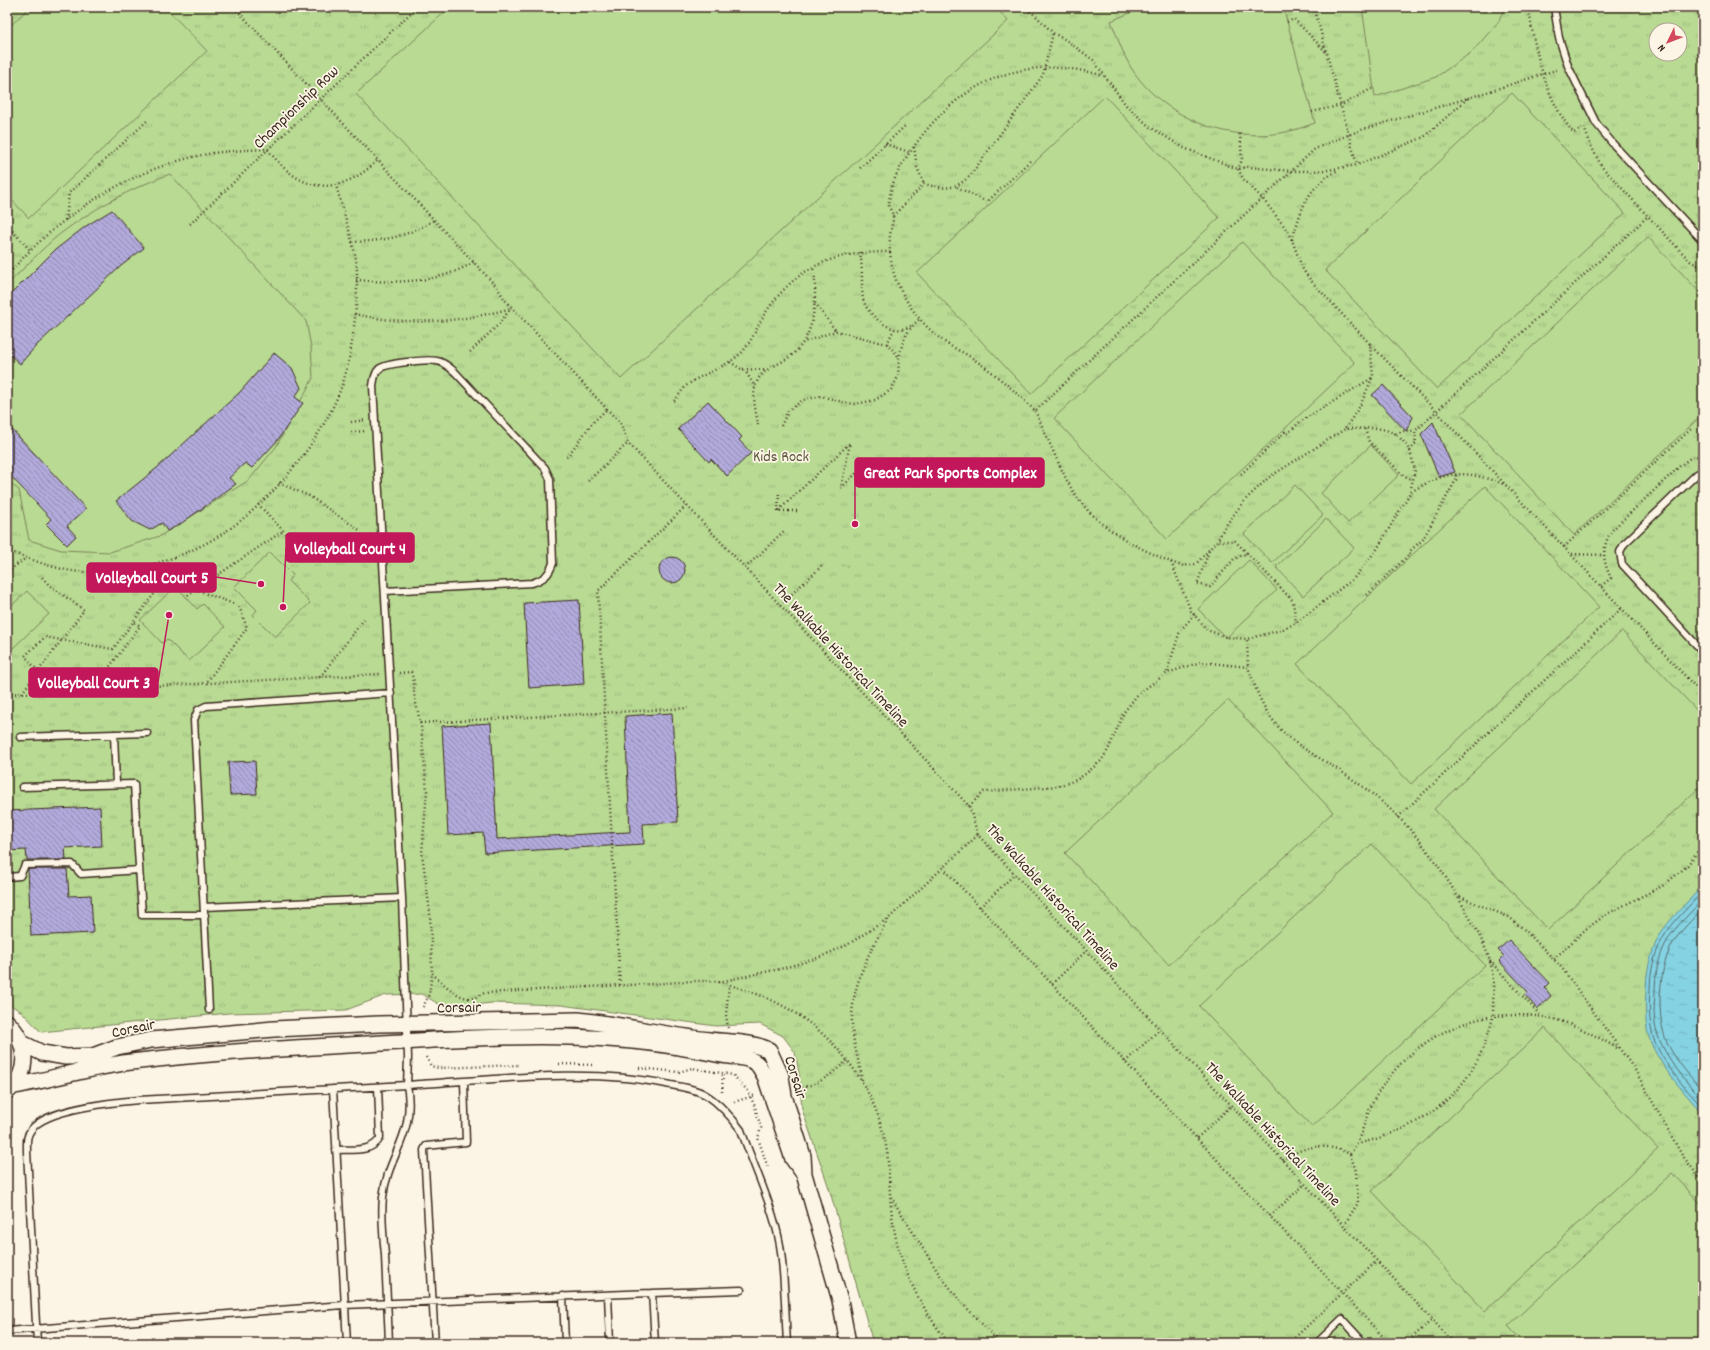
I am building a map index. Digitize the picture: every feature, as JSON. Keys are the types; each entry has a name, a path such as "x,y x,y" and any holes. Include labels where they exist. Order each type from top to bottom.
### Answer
{"street":[{"name":"Corsair","path":"22,1043 42,1053 66,1057 93,1056 117,1047 150,1040 274,1029 578,1020 607,1023 710,1041 756,1044 769,1050 781,1076 784,1096 803,1156 804,1174 840,1300 848,1343"},
{"path":"7,1022 16,1032 22,1043 25,1055 24,1067 10,1091"},
{"name":"Corsair","path":"10,1091 129,1062 210,1054 407,1041 534,1035 682,1047 726,1057 750,1059 758,1064 765,1076 793,1159 804,1174"},
{"name":"Corsair","path":"840,1300 858,1343"}],"lane":[{"path":"1554,7 1559,38 1568,66 1589,110 1608,139 1703,241"},
{"path":"385,591 532,583 543,580 551,572 553,563 550,479 545,468 455,372 446,364 436,361 388,364 379,369 374,377 388,674 391,693 402,898 407,1085 410,1101 409,1120 387,1179 383,1202 390,1343"},
{"path":"1703,471 1697,474 1624,544 1620,552 1622,564 1703,652"},
{"path":"209,1010 194,720 198,710 206,706 391,693"},
{"path":"20,737 147,733"},
{"path":"114,734 116,784"},
{"path":"22,787 134,784 142,915 205,915"},
{"path":"7,877 20,876 25,865 72,864 81,874 139,870"},
{"path":"204,906 402,898"},
{"path":"37,1343 26,1151 27,1137 31,1129 38,1123 57,1115 106,1104 201,1096 554,1077 622,1077 660,1082 707,1095 733,1119 740,1130 771,1214 780,1252 787,1343"},
{"path":"435,1343 424,1150 426,1146 466,1142 464,1082"},
{"path":"336,1150 369,1148 376,1146 380,1138 378,1087"},
{"path":"333,1089 347,1343"},
{"path":"7,1331 344,1305 741,1290"},
{"path":"652,1293 655,1343"},
{"path":"608,1295 610,1343"},
{"path":"563,1296 565,1343"},
{"path":"1317,1343 1342,1320 1364,1343"}],"path":[{"path":"234,7 474,262 497,287 512,308 621,424 628,443 588,481"},
{"name":"Championship Row","path":"190,224 417,7"},
{"path":"1023,7 1035,15 1053,33 1066,40 1092,60 1126,105 1161,135 1184,148 1238,169 1248,166 1292,171 1340,168 1357,165 1424,137 1468,98"},
{"path":"1314,7 1350,134 1357,165"},
{"path":"1529,7 1532,34 1542,74 1566,125 1574,133 1584,127 1591,146 1602,167 1690,261 1703,268"},
{"path":"1287,22 1294,19 1328,54"},
{"path":"956,187 965,181 980,163 1040,79 1046,67 1053,33"},
{"path":"1035,411 1315,149 1350,134 1568,66"},
{"path":"1104,76 1085,70 1046,67 1004,75 965,93 935,118 900,165 890,193 888,205 893,216 890,252 896,279 905,298 920,319 935,335 1009,385 1035,411 1071,487 1093,516 1115,535 1146,552 1182,566 1196,564 1210,551 1224,528 1244,501 1268,478 1345,429 1360,406 1372,378 1370,344"},
{"path":"1312,112 1342,105 1373,88"},
{"path":"66,221 70,193 147,121"},
{"path":"860,168 905,126"},
{"path":"1238,169 1242,160 1240,134"},
{"path":"885,144 909,152"},
{"path":"914,147 917,167 924,184"},
{"path":"7,276 43,238 114,188 153,170 197,156 233,151 267,150 289,172 309,184 329,186 351,181 366,171 378,160"},
{"path":"924,184 940,188 956,187 987,202 1030,161"},
{"path":"1292,240 1300,213 1309,193 1327,176 1340,168"},
{"path":"1238,169 1243,179 1262,198 1284,226 1292,240 1303,270 1313,283 1437,412 1703,695"},
{"path":"893,216 924,184"},
{"path":"7,550 37,562 83,572 118,571 154,564 188,552 217,537 241,520 279,483 304,454 335,403 345,375 354,314 356,280 355,256 336,185"},
{"path":"1396,434 1402,431 1415,432 1648,216"},
{"path":"352,242 397,237 411,233 434,220"},
{"path":"7,225 30,250"},
{"path":"674,401 681,390 690,383 730,362 743,350 770,306 782,291 800,275 836,257 860,252 890,252"},
{"path":"860,252 863,267 864,298 866,305 882,322 894,329 902,329 911,326 920,319"},
{"path":"356,280 402,282 426,279 445,276 474,262"},
{"path":"758,425 754,402 757,381 767,370 789,357 804,342 812,323 816,303 815,273 813,268"},
{"path":"816,303 836,331"},
{"path":"354,314 394,320 444,322 468,319 512,308"},
{"path":"470,352 499,324 512,308"},
{"path":"780,426 783,419 794,406 811,398 821,396 846,403 856,404 875,400 884,396 895,385 900,370 899,359 904,340 911,326"},
{"path":"887,344 894,329"},
{"path":"804,342 836,331 887,344 896,353 899,359"},
{"path":"730,362 742,369 756,387"},
{"path":"742,369 767,370"},
{"path":"1241,474 1285,432 1287,434 1301,421 1372,378"},
{"path":"567,457 593,422 607,409"},
{"path":"351,422 375,420"},
{"path":"1171,562 1191,611 1207,630 1226,637 1246,639 1281,630 1296,623 1354,578 1389,532 1410,493 1415,470 1410,451 1396,434 1376,428 1345,429"},
{"path":"1365,429 1369,442 1404,475 1413,480"},
{"path":"1564,547 1691,429"},
{"path":"1410,451 1416,444 1415,432"},
{"name":"The Walkable Historical Timeline","path":"628,443 969,806 978,835 1454,1343"},
{"path":"778,512 850,443 841,488 868,462"},
{"path":"1410,493 1427,482 1456,474 1473,474 1506,485"},
{"path":"1367,595 1410,554 1409,552 1423,539 1456,480 1456,474"},
{"path":"279,483 309,496 360,531"},
{"path":"778,512 779,492"},
{"path":"258,504 310,559 362,557"},
{"path":"620,985 598,591 686,506"},
{"path":"778,512 798,511"},
{"path":"188,595 283,531"},
{"path":"745,568 784,531"},
{"path":"1217,541 1235,541 1247,553 1293,601 1296,623"},
{"path":"1210,551 1197,584 1210,587 1234,560 1247,553"},
{"path":"1571,554 1603,555"},
{"path":"7,572 26,558"},
{"path":"780,605 823,565"},
{"path":"22,693 84,610 50,585 40,575"},
{"path":"38,671 24,656 45,637 113,649 166,578 239,606 247,628 206,683"},
{"path":"1398,818 1622,608"},
{"path":"1167,673 1180,631 1195,614"},
{"path":"320,677 365,618"},
{"path":"93,689 140,626 133,621"},
{"path":"1246,639 1248,667 1263,705 1281,730 1300,746 1354,780 1390,808 1429,853 1459,897 1478,931 1489,960 1494,986 1493,1016 1488,1037 1480,1058 1470,1075 1446,1102 1410,1126 1392,1134 1358,1144"},
{"path":"969,806 984,792 1059,786 1076,780 1084,775 1101,761 1108,750 1124,712 1138,694 1167,673 1201,662 1248,667"},
{"path":"7,694 411,672 414,682 414,694 420,723 427,791 422,853 430,912 432,973 429,995 423,1007"},
{"path":"420,723 688,708"},
{"path":"432,973 444,986 460,995 473,998 485,993 620,985 719,982 784,968 818,958 847,945 889,918 978,835"},
{"path":"1554,959 1586,929 1607,914 1664,885 1687,866 1703,844"},
{"path":"943,868 1389,1343"},
{"path":"980,907 1015,874"},
{"path":"1459,897 1509,917 1526,931 1554,959 1635,1070 1682,1155 1703,1182"},
{"path":"863,1083 853,1034 852,1019 855,994 866,960 889,918"},
{"path":"1052,984 1086,951"},
{"path":"1489,960 1541,1016"},
{"path":"719,982 772,999 814,1025 829,1039 863,1083 874,1105 882,1128 887,1152 894,1229 907,1274 921,1303 937,1328 949,1343"},
{"path":"728,1028 726,1015 729,985"},
{"path":"1350,1154 1358,1144 1364,1122 1373,1102 1395,1069 1425,1042 1442,1032 1476,1019 1493,1016 1518,1014 1541,1016 1580,1027 1619,1049"},
{"path":"1125,1062 1160,1029"},
{"path":"426,1057 431,1066 438,1068 524,1065"},
{"path":"795,1087 813,1085 824,1080 847,1061"},
{"path":"556,1064 601,1065"},
{"path":"637,1068 679,1072 692,1068 733,1075 740,1081 750,1097 761,1128 758,1138 770,1175"},
{"path":"722,1092 723,1073"},
{"path":"734,1102 750,1097"},
{"path":"1197,1138 1232,1106"},
{"path":"1282,1160 1295,1152 1319,1146 1335,1147 1350,1154 1356,1171 1358,1203 1344,1225"},
{"path":"1270,1216 1305,1184"},
{"path":"890,1196 938,1274 962,1303 1000,1343"},
{"path":"1289,1343 1377,1261"},
{"path":"1406,1343 1432,1320"}],"green space":[{"name":"Kids Rock","path":"7,7 1703,7 1703,1343 873,1343 829,1188 802,1109 799,1073 795,1052 783,1036 760,1024 716,1026 561,1005 492,1003 445,1008 422,994 386,995 346,1010 229,1013 41,1032 22,1012 7,1003"},
{"path":"30,7 165,7 207,51 29,218 7,195 7,29"},
{"path":"450,7 995,7 1008,21 621,379 356,94"},
{"path":"1144,7 1283,7 1315,123 1286,132 1264,135 1242,134 1220,130 1198,123 1159,100 1143,84 1130,66 1111,21"},
{"path":"1362,7 1505,7 1499,21 1472,52 1436,77 1375,97"},
{"path":"1512,93 1625,213 1437,389 1325,270"},
{"path":"1105,96 1219,218 1031,394 917,273"},
{"path":"170,174 306,321 311,347 313,378 276,447 249,480 160,536 110,552 61,550 29,540 19,490 7,481 7,285 46,246 73,225 99,208 127,193"},
{"path":"1648,237 1703,296 1703,414 1574,535 1461,414"},
{"path":"1242,242 1355,363 1167,539 1054,418"},
{"path":"1371,445 1399,475 1348,523 1321,493"},
{"path":"1295,485 1323,515 1272,563 1244,534"},
{"path":"1485,486 1599,607 1411,784 1297,664"},
{"path":"1326,519 1354,548 1303,596 1276,567"},
{"path":"270,552 293,575 288,581 310,603 275,637 253,615 257,610 234,587"},
{"path":"1249,560 1277,590 1226,638 1198,609"},
{"path":"176,586 197,609 203,604 225,627 189,661 167,639 162,643 140,620"},
{"path":"27,591 49,614 13,648 7,641 7,610"},
{"path":"1622,631 1703,717 1703,784 1548,930 1434,809"},
{"path":"1228,700 1333,812 1169,965 1065,853"},
{"path":"1372,844 1485,965 1312,1127 1199,1006"},
{"path":"1545,1028 1658,1149 1485,1311 1372,1191"},
{"path":"1672,1173 1703,1206 1703,1343 1524,1343 1508,1326"}],"water":[{"path":"1703,885 1703,1114 1671,1077 1657,1056 1648,1034 1645,1008 1648,970 1651,956 1659,936"}],"building":[{"path":"112,210 144,248 121,266 36,346 20,364 7,352 7,298 55,250 86,226"},
{"path":"274,353 292,368 301,388 295,397 303,403 277,441 252,468 245,463 229,478 236,484 179,525 167,531 162,523 150,530 132,521 116,501 157,468 240,392"},
{"path":"1383,385 1413,417 1406,431 1372,395"},
{"path":"708,401 742,437 739,440 751,453 727,476 711,459 709,462 678,429"},
{"path":"1433,422 1455,472 1439,477 1421,434"},
{"path":"7,424 86,509 67,526 76,536 67,545 46,524 51,519 7,472"},
{"path":"672,557 682,560 685,570 682,580 672,583 662,580 659,570 662,560"},
{"path":"579,600 584,684 529,688 524,603"},
{"path":"672,713 678,822 643,824 644,844 485,853 483,833 448,835 442,726 491,723 497,839 630,832 625,716"},
{"path":"255,761 257,794 230,795 228,762"},
{"path":"100,807 102,846 65,848 66,860 27,860 26,850 7,851 7,811"},
{"path":"28,869 67,869 69,896 91,895 93,933 31,936"},
{"path":"1509,940 1550,983 1545,988 1551,996 1537,1009 1525,995 1528,992 1499,961 1504,956 1498,950"}],"place":[{"name":"Great Park Sports Complex","path":"855,524"},
{"name":"Volleyball Court 5","path":"261,584"},
{"name":"Volleyball Court 4","path":"283,607"},
{"name":"Volleyball Court 3","path":"169,615"}]}
